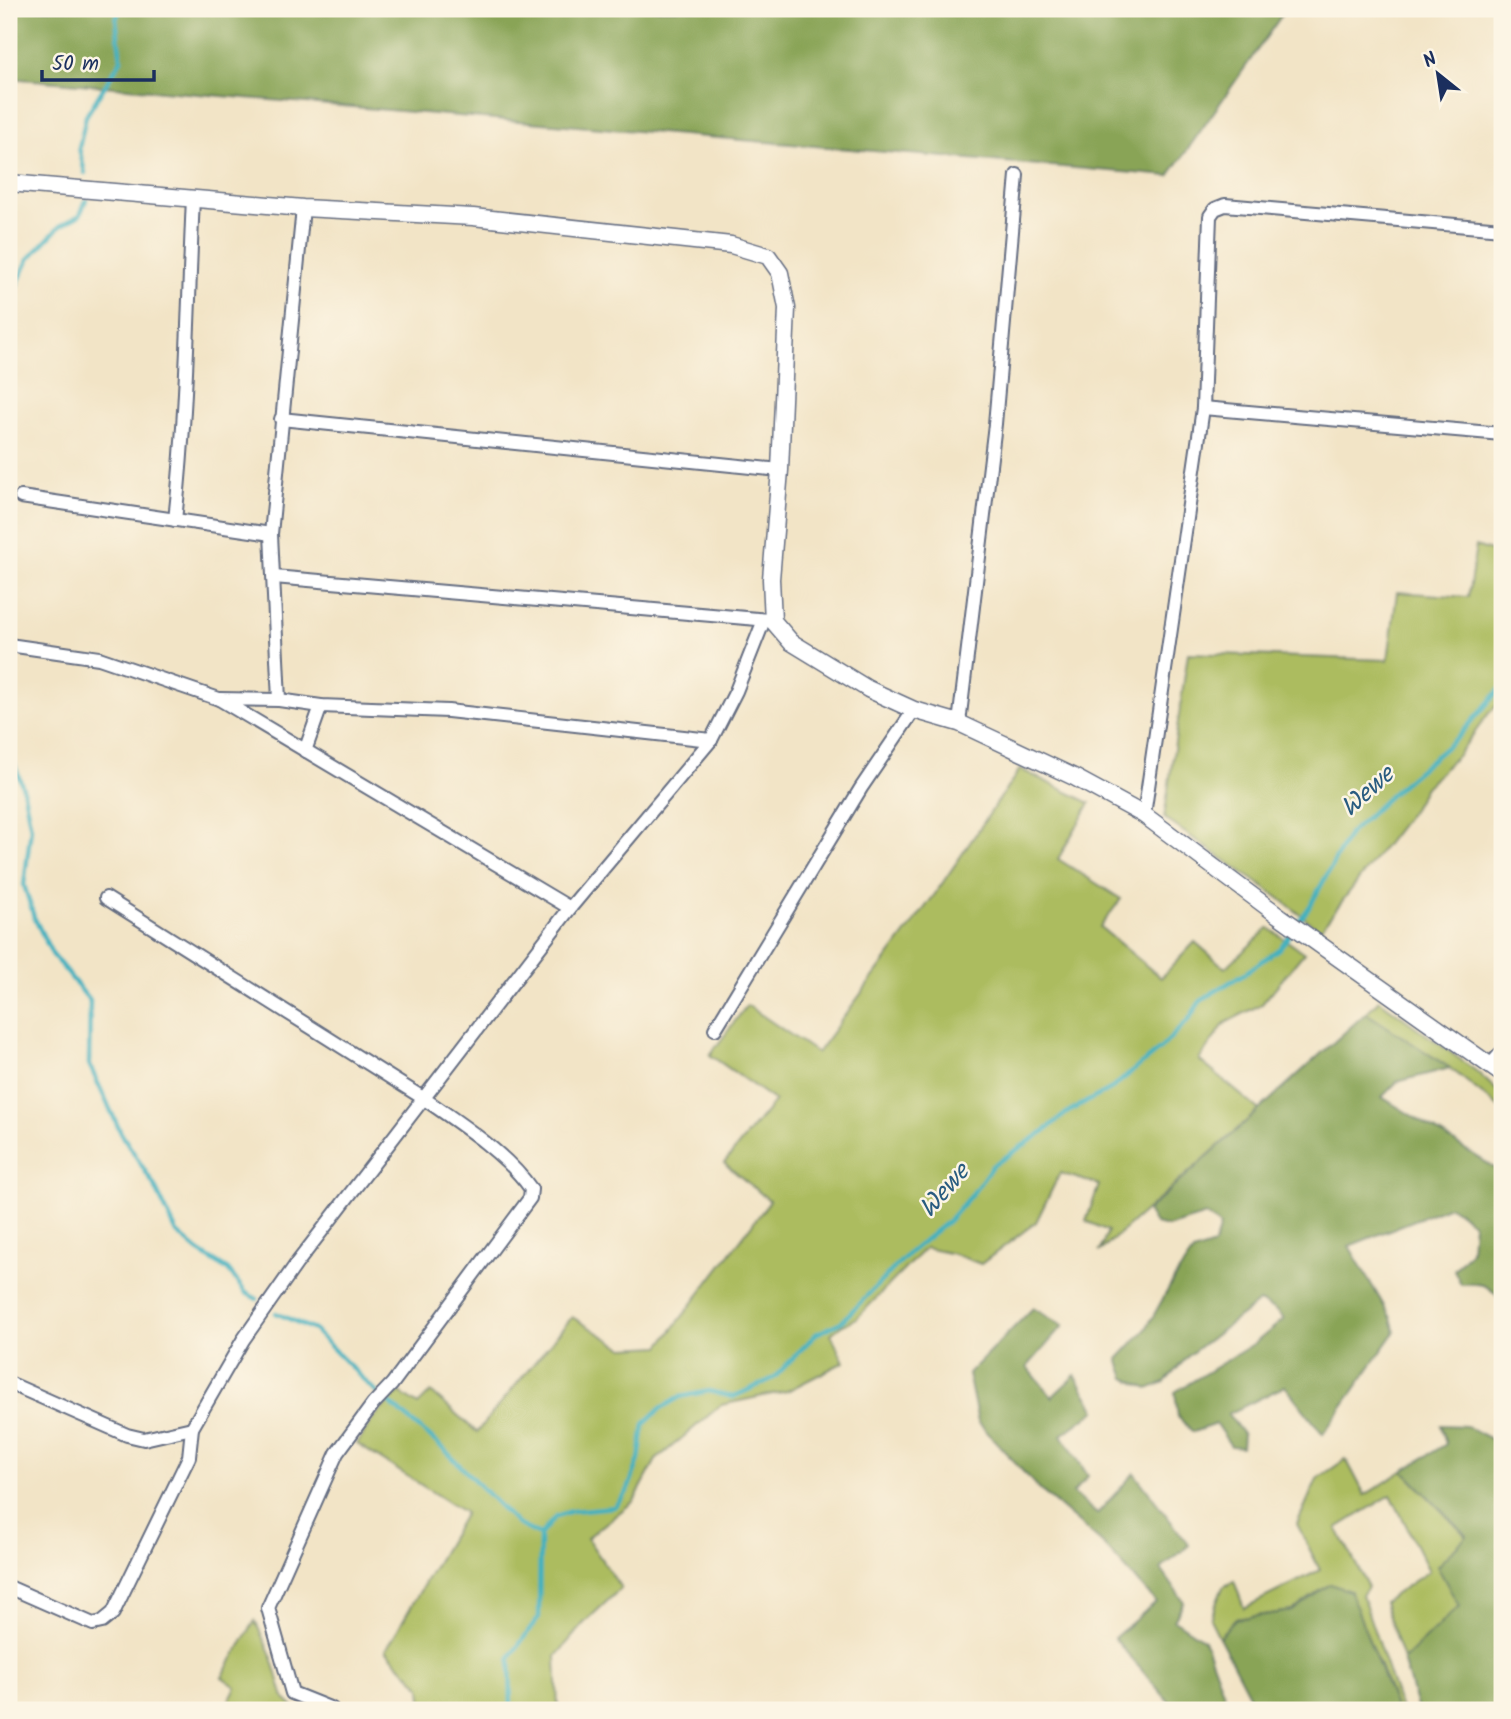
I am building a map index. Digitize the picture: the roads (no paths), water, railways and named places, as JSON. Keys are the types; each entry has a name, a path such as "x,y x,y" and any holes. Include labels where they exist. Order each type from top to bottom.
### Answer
{"street":[{"path":"959,723 995,425 1017,175"},
{"path":"9,183 303,208 473,217 731,245 768,256 780,273 787,308 780,470 769,620 711,740 570,908 297,1263 243,1340 192,1428 189,1457 113,1614 103,1622 93,1624 9,1587"},
{"path":"175,520 187,375 193,198"},
{"path":"1144,815 1203,408 1210,216 1215,209 1225,205 1502,229"},
{"path":"279,700 271,534 303,208"},
{"path":"1203,408 1502,434"},
{"path":"281,419 780,470"},
{"path":"21,497 271,534"},
{"path":"274,577 769,620 791,642 869,689 914,710 959,723 1074,777 1144,815 1278,915 1496,1070 1502,1052"},
{"path":"9,645 99,658 219,699 570,908"},
{"path":"219,699 279,700 321,706 447,711 711,740"},
{"path":"306,751 321,706"},
{"path":"715,1029 861,789 914,710"},
{"path":"106,898 470,1130 524,1178 531,1189 530,1198 392,1384 342,1444 268,1608 292,1693 332,1709"},
{"path":"9,1383 135,1437 144,1439 192,1428"}],"waterway":[{"path":"85,173 79,148 86,116 121,60 116,19 120,9"},
{"path":"9,302 28,260 60,226 80,215 86,200"},
{"name":"Wewe","path":"511,1710 510,1657 539,1617 540,1535 556,1516 572,1511 614,1507 627,1492 639,1460 644,1424 661,1408 680,1397 709,1391 733,1397 774,1378 816,1334 841,1322 910,1252 948,1221 992,1166 1068,1112 1112,1088 1161,1048 1189,1019 1201,1000 1280,948 1310,906 1349,834 1458,737 1502,687"},
{"path":"9,750 23,788 31,828 24,885 34,917 52,954 90,1001 89,1064 121,1133 154,1185 177,1233 198,1251 228,1270 246,1293 257,1299"},
{"path":"276,1313 314,1330 378,1394"},
{"path":"387,1401 443,1448 517,1524 540,1535"}]}
